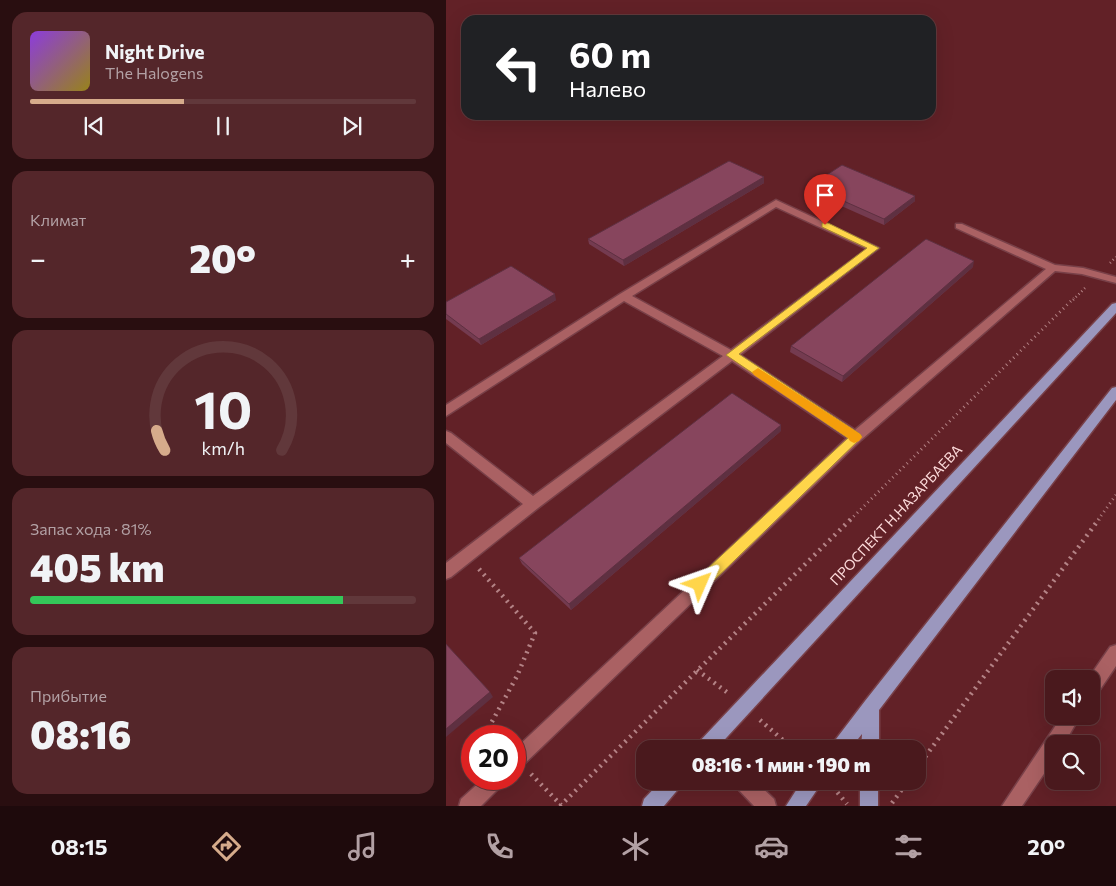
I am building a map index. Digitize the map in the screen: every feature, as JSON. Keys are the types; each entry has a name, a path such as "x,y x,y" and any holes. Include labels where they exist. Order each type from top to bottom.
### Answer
{"main road":[{"name":"ПРОСПЕКТ Н.НАЗАРБАЕВА","path":"713,740 1116,306"},
{"path":"846,740 1116,391"},
{"path":"870,740 871,707"},
{"path":"650,806 665,790"},
{"path":"795,806 807,790"},
{"path":"869,790 869,806"}],"street":[{"path":"446,411 624,296 776,203 874,248 533,504 446,572"},
{"path":"959,226 1053,268 1083,271 1116,280"},
{"path":"526,750 856,437 1053,268"},
{"path":"624,296 731,355 856,437"},
{"path":"446,436 533,504"},
{"path":"1100,675 1116,652"},
{"path":"1011,806 1066,725"},
{"path":"468,806 485,790"},
{"path":"751,790 767,806"}],"path":[{"path":"526,770 561,806 1098,275"},
{"path":"926,756 1116,495"},
{"path":"467,556 535,633 517,676 490,725"},
{"path":"836,790 849,806"},
{"path":"889,806 901,790"}],"building":[{"path":"729,161 764,177 623,260 588,239"},
{"path":"842,165 915,196 884,219 810,186"},
{"path":"926,239 974,261 843,376 791,346"},
{"path":"511,266 555,294 479,339 446,314 446,302"},
{"path":"732,393 781,425 569,604 519,558"},
{"path":"446,644 490,692 446,729"}],"slow traffic":[{"path":"758,372 856,437 854,438"}],"route":[{"path":"700,584 856,437 731,355 874,248 825,225"}]}
